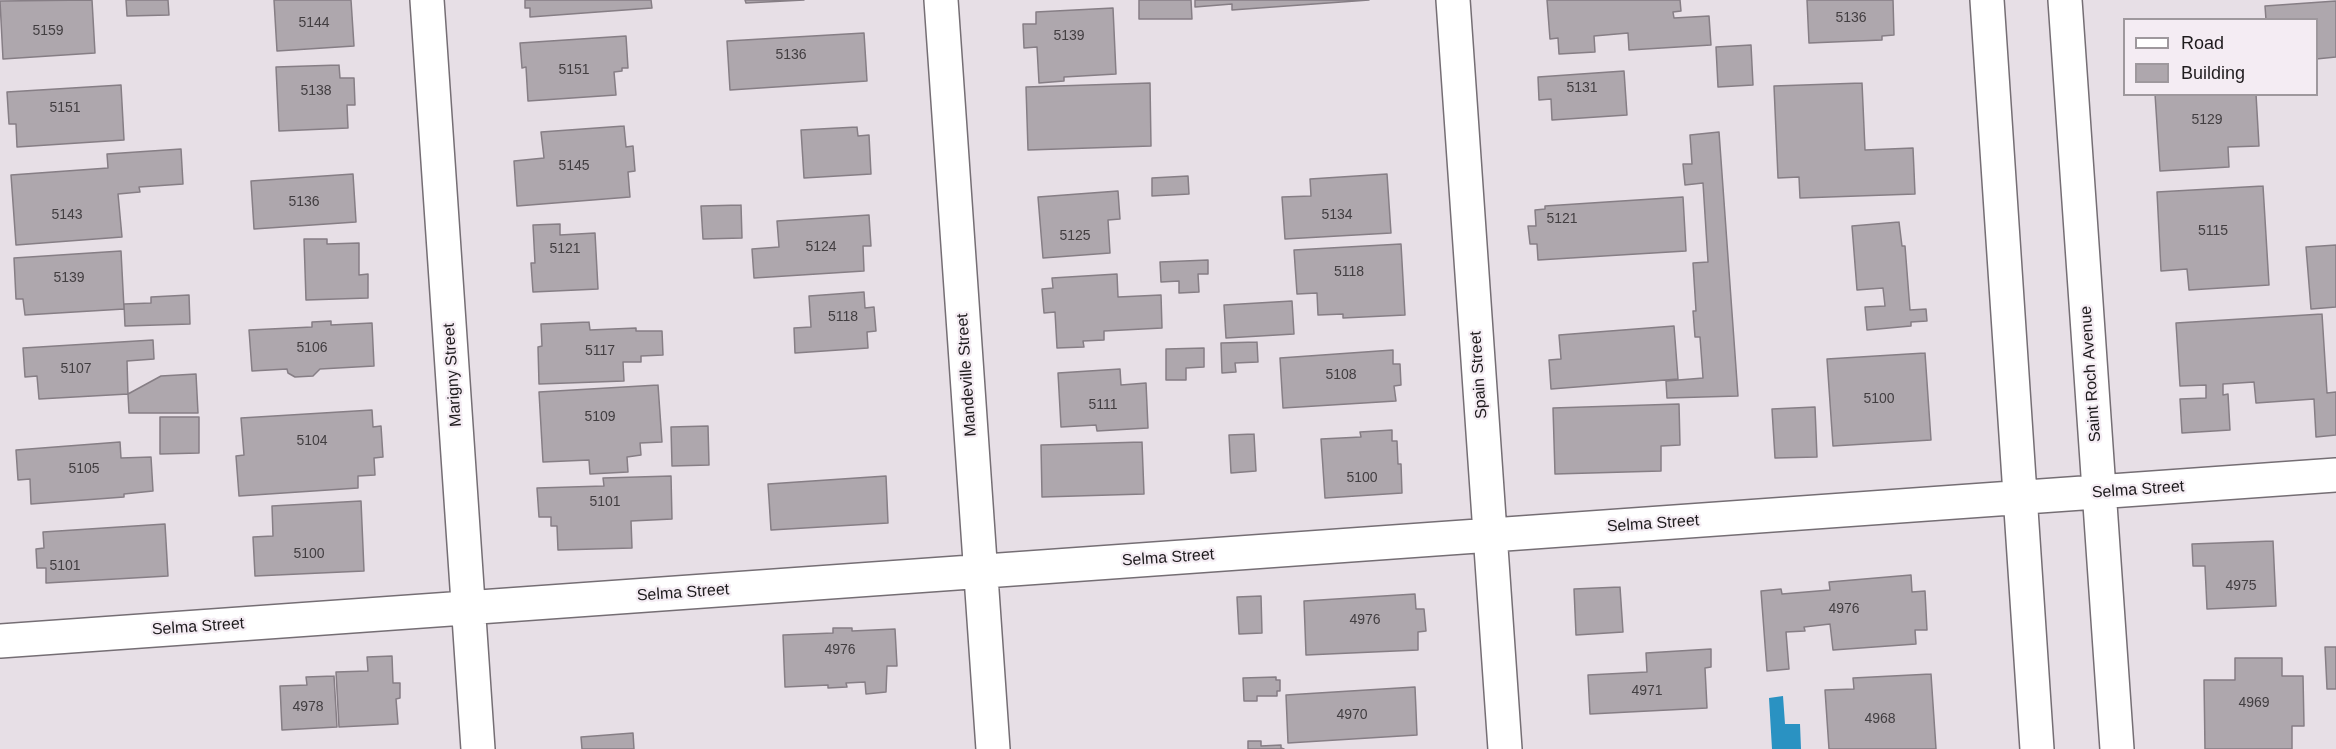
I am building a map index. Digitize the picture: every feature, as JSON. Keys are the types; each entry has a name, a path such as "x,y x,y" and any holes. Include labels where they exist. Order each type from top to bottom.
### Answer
{"street":[{"name":"Marigny Street","path":"427,0 478,749"},
{"name":"Mandeville Street","path":"941,0 993,749"},
{"name":"Spain Street","path":"1453,0 1505,749"},
{"path":"1987,0 2037,749"},
{"name":"Saint Roch Avenue","path":"2065,0 2117,749"},
{"name":"Selma Street","path":"0,641 2336,475"}],"water":[{"path":"1783,696 1785,724 1800,724 1801,749 1772,749 1769,698"}],"building":[{"path":"92,0 95,53 3,59 0,1"},
{"path":"126,0 168,0 169,15 127,16"},
{"path":"274,0 351,0 354,46 277,51"},
{"path":"525,0 651,0 652,8 530,17 530,8 525,8"},
{"path":"745,0 804,0 746,3"},
{"path":"1139,0 1191,0 1192,19 1139,19"},
{"path":"1195,0 1369,0 1232,10 1232,4 1195,7"},
{"path":"1547,0 1680,0 1681,11 1673,12 1674,18 1709,16 1711,45 1629,50 1628,33 1594,36 1595,52 1559,54 1558,38 1550,39"},
{"path":"1807,0 1893,0 1894,35 1882,36 1882,40 1809,43"},
{"path":"2336,1 2336,57 2318,59 2318,18 2266,18 2265,6"},
{"path":"1113,8 1116,74 1064,77 1064,81 1039,83 1037,47 1024,48 1023,24 1036,24 1036,12"},
{"path":"864,33 867,81 730,90 727,41"},
{"path":"626,36 628,68 614,72 616,95 528,101 526,67 522,68 520,43"},
{"path":"1751,45 1753,85 1718,87 1716,47"},
{"path":"339,65 340,78 354,78 355,105 347,105 348,128 279,131 276,67"},
{"path":"1624,71 1627,115 1552,120 1551,99 1539,100 1538,77"},
{"path":"1150,83 1151,146 1028,150 1026,87"},
{"path":"1862,83 1865,150 1913,148 1915,194 1800,198 1799,177 1778,178 1774,86"},
{"path":"121,85 124,140 17,147 16,124 9,124 7,92"},
{"path":"2155,96 2256,96 2259,146 2228,147 2229,167 2160,171"},
{"path":"624,126 626,147 633,146 635,171 628,172 630,197 517,206 514,161 544,158 541,132"},
{"path":"857,127 858,136 869,135 871,174 804,178 801,130"},
{"path":"1719,132 1738,396 1667,398 1666,381 1703,378 1700,337 1695,337 1693,263 1708,262 1703,183 1685,185 1683,164 1692,164 1690,135"},
{"path":"181,149 183,184 139,187 140,192 118,194 122,237 16,245 11,175 108,168 107,154"},
{"path":"353,174 356,222 254,229 251,181"},
{"path":"1387,174 1391,233 1285,239 1282,197 1311,196 1310,179"},
{"path":"1188,176 1189,194 1152,196 1152,178"},
{"path":"2263,186 2269,285 2189,290 2187,269 2161,271 2157,192"},
{"path":"1118,191 1120,219 1108,220 1110,253 1043,258 1038,197"},
{"path":"1683,197 1686,251 1538,260 1537,244 1530,244 1528,226 1536,226 1535,210 1545,209 1545,206"},
{"path":"741,205 742,238 703,239 701,206"},
{"path":"869,215 871,246 863,246 864,271 754,278 752,249 779,247 777,221"},
{"path":"1899,222 1902,246 1905,246 1910,310 1926,309 1927,321 1911,322 1911,326 1867,330 1865,307 1885,306 1883,288 1857,290 1852,226"},
{"path":"560,224 560,235 595,233 598,289 533,292 531,263 535,263 533,225"},
{"path":"304,239 327,239 327,244 359,243 359,275 368,274 368,298 306,300"},
{"path":"1401,244 1405,315 1343,318 1343,314 1318,315 1317,293 1297,294 1294,250"},
{"path":"2336,245 2336,307 2311,309 2306,247"},
{"path":"121,251 124,309 25,315 23,299 16,299 14,258"},
{"path":"1208,260 1208,274 1198,274 1199,292 1179,293 1179,281 1161,282 1160,262"},
{"path":"1117,274 1118,297 1161,295 1162,328 1104,331 1104,340 1083,341 1084,347 1057,348 1055,312 1044,313 1042,289 1053,288 1052,278"},
{"path":"864,292 865,308 874,307 876,331 867,332 868,348 795,353 794,328 811,327 809,296"},
{"path":"189,295 190,324 125,326 124,304 151,303 151,297"},
{"path":"1292,301 1294,334 1226,338 1224,305"},
{"path":"2322,314 2327,393 2336,392 2336,435 2316,437 2314,399 2256,403 2254,382 2223,384 2223,395 2228,394 2230,430 2182,433 2180,399 2206,398 2206,385 2180,386 2176,323"},
{"path":"331,321 331,325 372,323 374,366 320,369 313,376 295,377 288,373 287,369 252,371 249,330 312,327 312,322"},
{"path":"589,322 590,330 636,328 636,331 662,331 663,355 641,356 641,362 623,362 624,381 539,384 538,347 542,346 541,324"},
{"path":"1674,326 1678,379 1551,389 1549,360 1561,359 1559,335"},
{"path":"153,340 154,359 127,361 128,394 39,399 37,376 25,377 23,348"},
{"path":"1257,342 1258,362 1235,363 1236,372 1222,373 1221,343"},
{"path":"1204,348 1204,367 1186,368 1186,380 1166,380 1166,349"},
{"path":"1393,350 1393,364 1400,364 1401,385 1394,386 1396,401 1283,408 1280,358"},
{"path":"1925,353 1931,440 1833,446 1827,359"},
{"path":"1120,369 1121,385 1146,383 1148,428 1097,431 1096,425 1061,427 1058,373"},
{"path":"196,374 198,413 129,413 128,394 161,376"},
{"path":"658,385 662,442 640,443 641,455 627,457 628,472 590,474 589,460 543,462 539,392"},
{"path":"1679,404 1680,445 1661,446 1661,471 1555,474 1553,408"},
{"path":"1815,407 1817,457 1775,458 1772,409"},
{"path":"372,410 373,427 381,426 383,457 374,458 375,475 358,476 358,488 239,496 236,456 244,455 241,418"},
{"path":"160,417 199,417 199,453 160,454"},
{"path":"708,426 709,465 672,466 671,427"},
{"path":"1392,430 1392,441 1397,441 1398,464 1401,464 1402,493 1325,498 1321,439 1361,437 1360,432"},
{"path":"1254,434 1256,471 1231,473 1229,435"},
{"path":"120,442 121,458 151,457 153,491 124,494 124,497 31,504 30,479 18,480 16,450"},
{"path":"1142,442 1144,494 1042,497 1041,445"},
{"path":"671,476 672,519 631,521 632,548 558,550 557,526 551,526 551,517 539,517 537,488 604,486 603,478"},
{"path":"886,476 888,523 771,530 768,484"},
{"path":"361,501 364,571 255,576 253,537 273,536 272,506"},
{"path":"165,524 168,576 46,583 46,568 37,568 36,549 44,548 43,532"},
{"path":"2273,541 2276,606 2207,609 2205,566 2193,566 2192,544"},
{"path":"1911,575 1912,592 1925,591 1927,630 1915,630 1916,644 1833,650 1830,624 1804,627 1805,631 1786,632 1789,669 1767,671 1761,591 1781,589 1782,594 1830,590 1829,582"},
{"path":"1620,587 1623,632 1576,635 1574,589"},
{"path":"1415,594 1416,609 1424,609 1426,631 1418,632 1418,650 1306,655 1304,601"},
{"path":"1261,596 1262,633 1239,634 1237,597"},
{"path":"833,628 852,628 852,631 895,629 897,666 887,666 886,692 866,694 865,682 846,683 847,687 828,688 828,685 785,687 783,635 833,633"},
{"path":"2325,647 2336,647 2336,689 2327,689"},
{"path":"1711,649 1711,667 1705,668 1707,708 1590,714 1588,675 1647,672 1646,653"},
{"path":"392,656 393,683 400,683 400,698 396,699 398,724 339,727 336,672 368,671 367,657"},
{"path":"2235,658 2282,658 2282,676 2303,676 2304,726 2292,726 2292,749 2205,749 2204,680 2235,680"},
{"path":"1931,674 1936,749 1829,749 1825,690 1854,689 1853,678"},
{"path":"334,676 337,727 282,730 280,686 307,685 306,677"},
{"path":"1276,677 1276,680 1280,680 1280,691 1277,691 1277,696 1257,696 1257,701 1244,701 1243,678"},
{"path":"1415,687 1417,735 1288,743 1286,695"},
{"path":"633,733 634,749 582,749 581,737"},
{"path":"1248,741 1261,741 1261,746 1281,745 1284,749 1248,749"}]}
